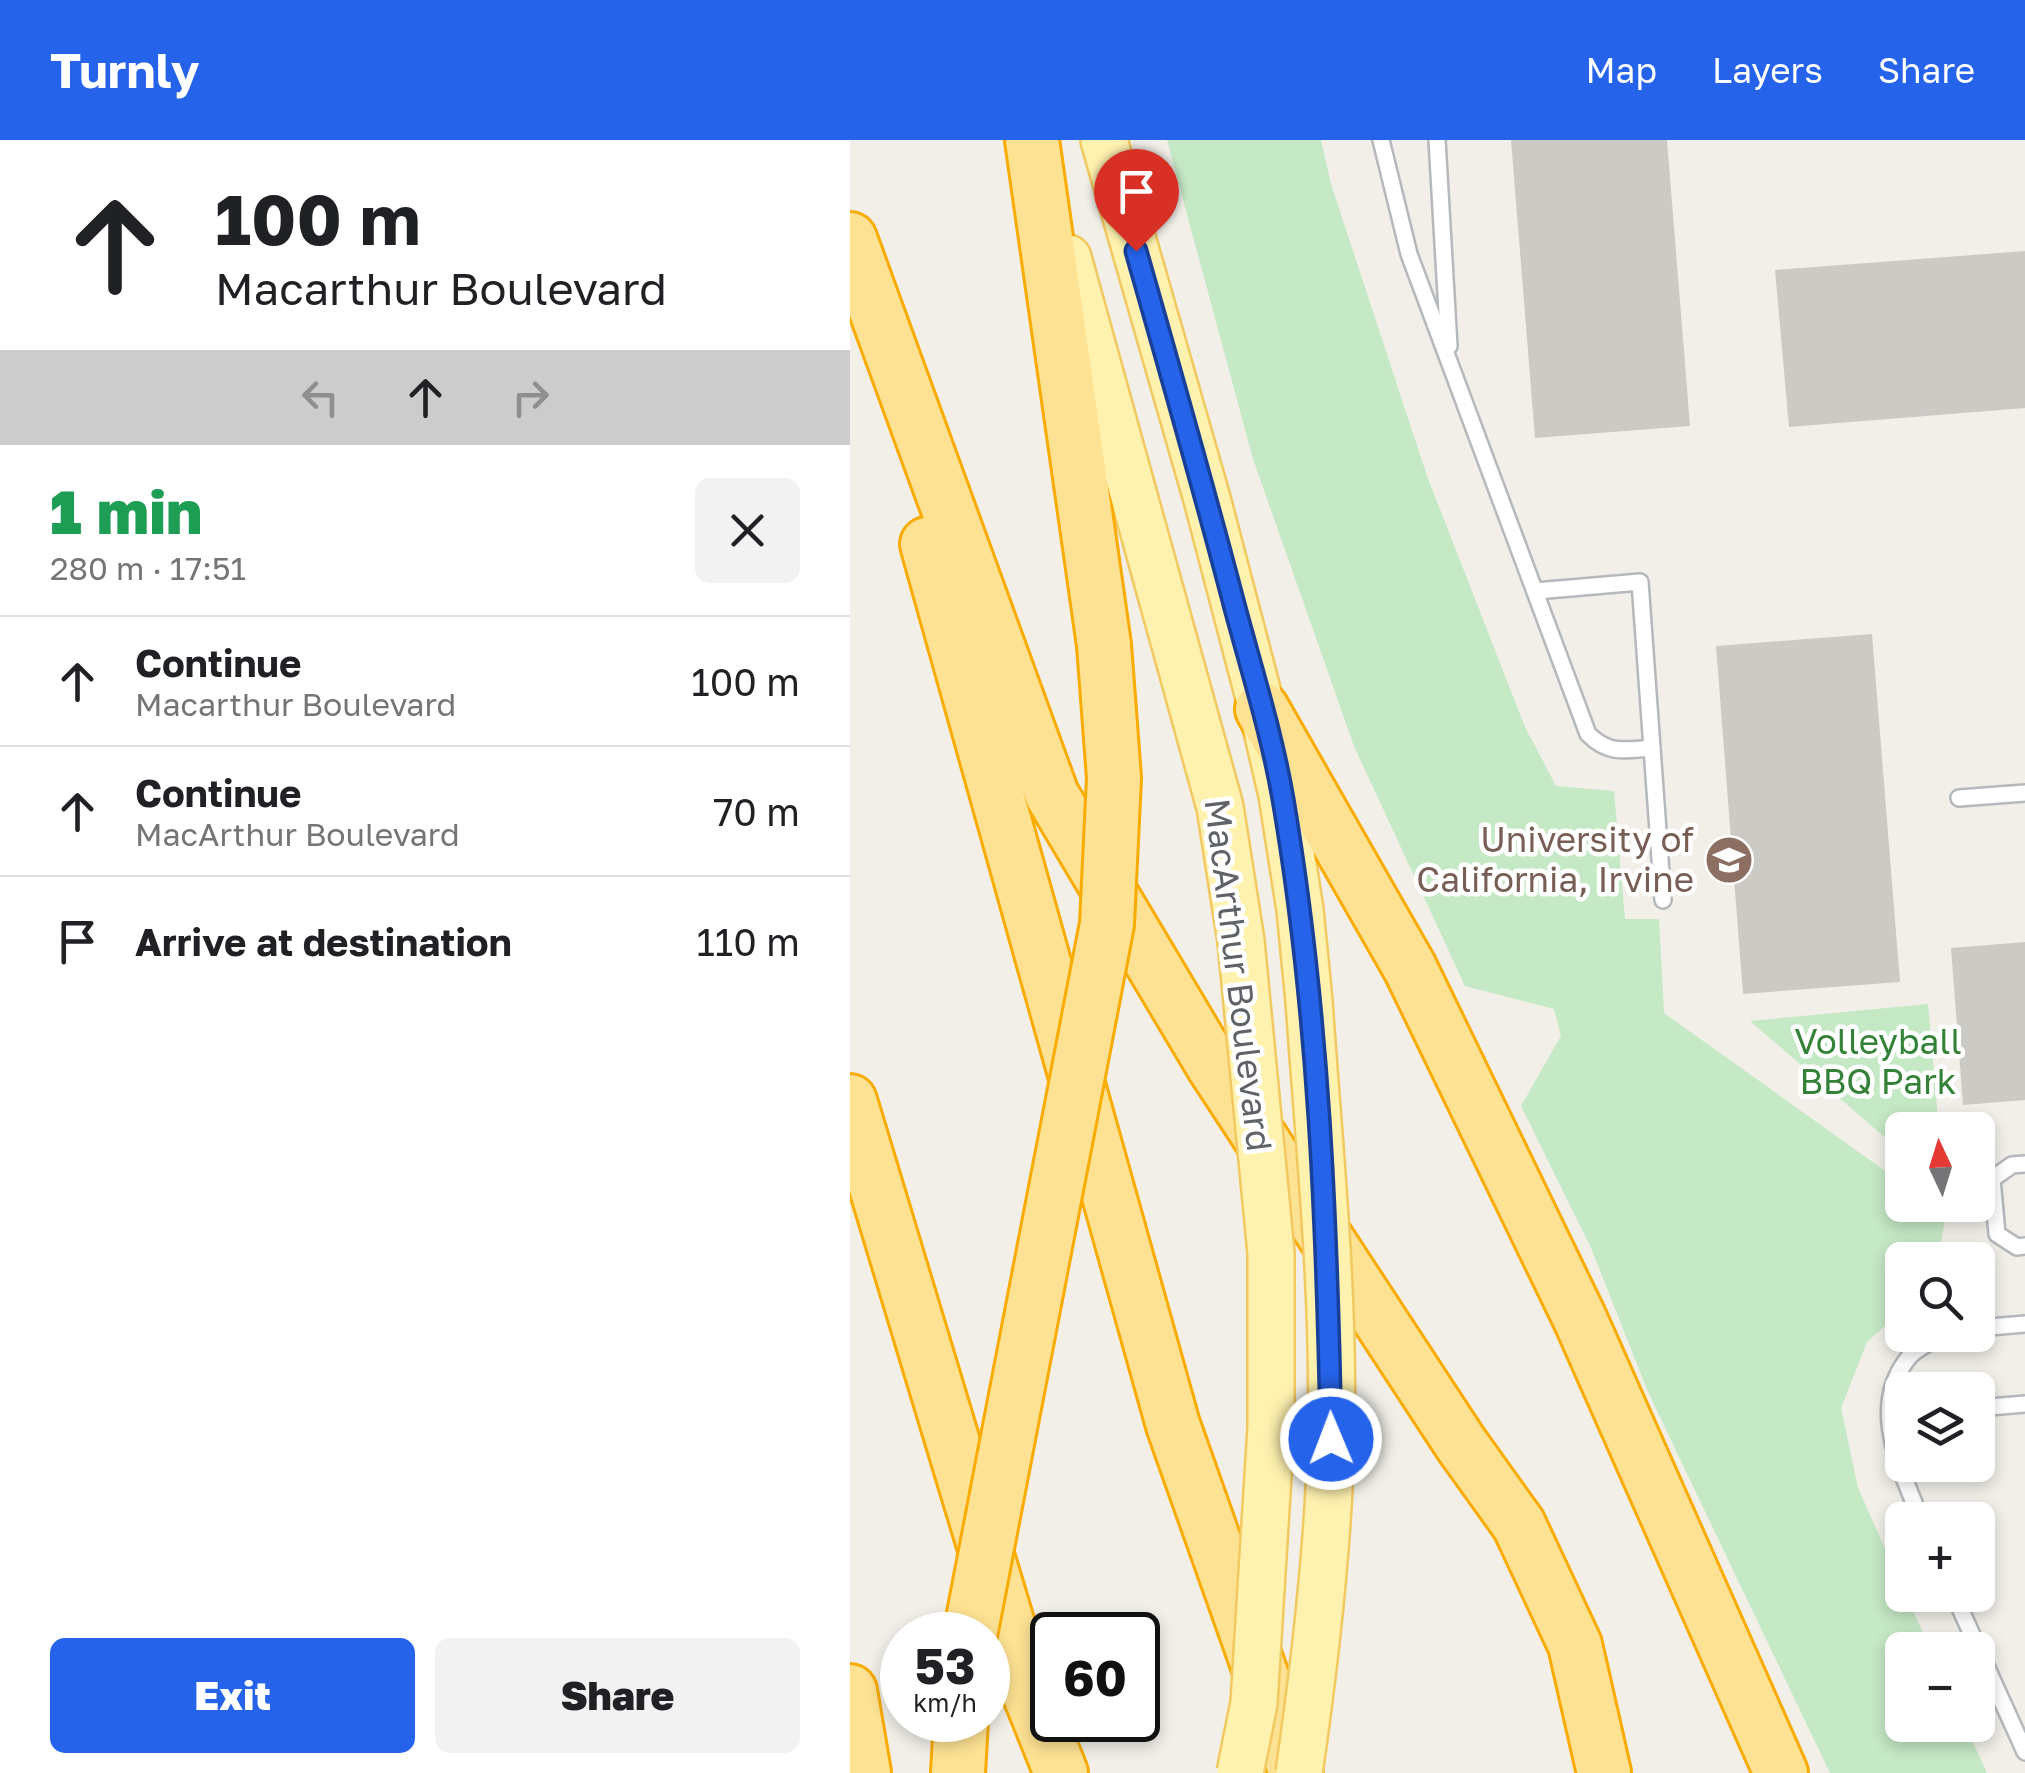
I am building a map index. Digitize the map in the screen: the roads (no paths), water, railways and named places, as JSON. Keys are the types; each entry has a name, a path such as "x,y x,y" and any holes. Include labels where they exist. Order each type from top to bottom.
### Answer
{"highway":[{"path":"974,1612 1107,924 1114,778 1104,646 1033,140"},
{"path":"850,239 1052,795 1212,1064 1450,1428 1519,1525 1576,1645 1604,1773"},
{"path":"850,262 1173,1425 1297,1773"},
{"path":"1262,709 1410,968 1580,1318 1780,1773"},
{"path":"850,1100 1021,1670 1061,1773"},
{"path":"850,1691 864,1773"},
{"path":"958,1773 959,1742"}],"main road":[{"name":"MacArthur Boulevard","path":"1033,140 1220,807 1241,941 1271,1253 1271,1427 1254,1704 1240,1773"},
{"path":"1104,140 1262,709"},
{"name":"MacArthur Boulevard","path":"1262,709 1282,795 1301,918 1327,1263 1331,1439 1319,1631 1297,1773"}],"lane":[{"path":"1381,140 1409,254 1588,734 1601,748 1652,748"},
{"path":"1436,140 1450,362"},
{"path":"1536,591 1640,582 1663,900"},
{"path":"1959,798 2025,792"},
{"path":"2025,1164 2012,1164 1992,1180 1997,1234 2017,1247 2025,1246"},
{"path":"1995,1327 2025,1324"},
{"path":"1900,1372 1915,1352"},
{"path":"1995,1407 2025,1404"},
{"path":"1962,1612 2025,1752"}],"place":[{"name":"University of California, Irvine","path":"1729,860"}],"park label":[{"name":"Volleyball BBQ Park","path":"1878,1062"}]}
